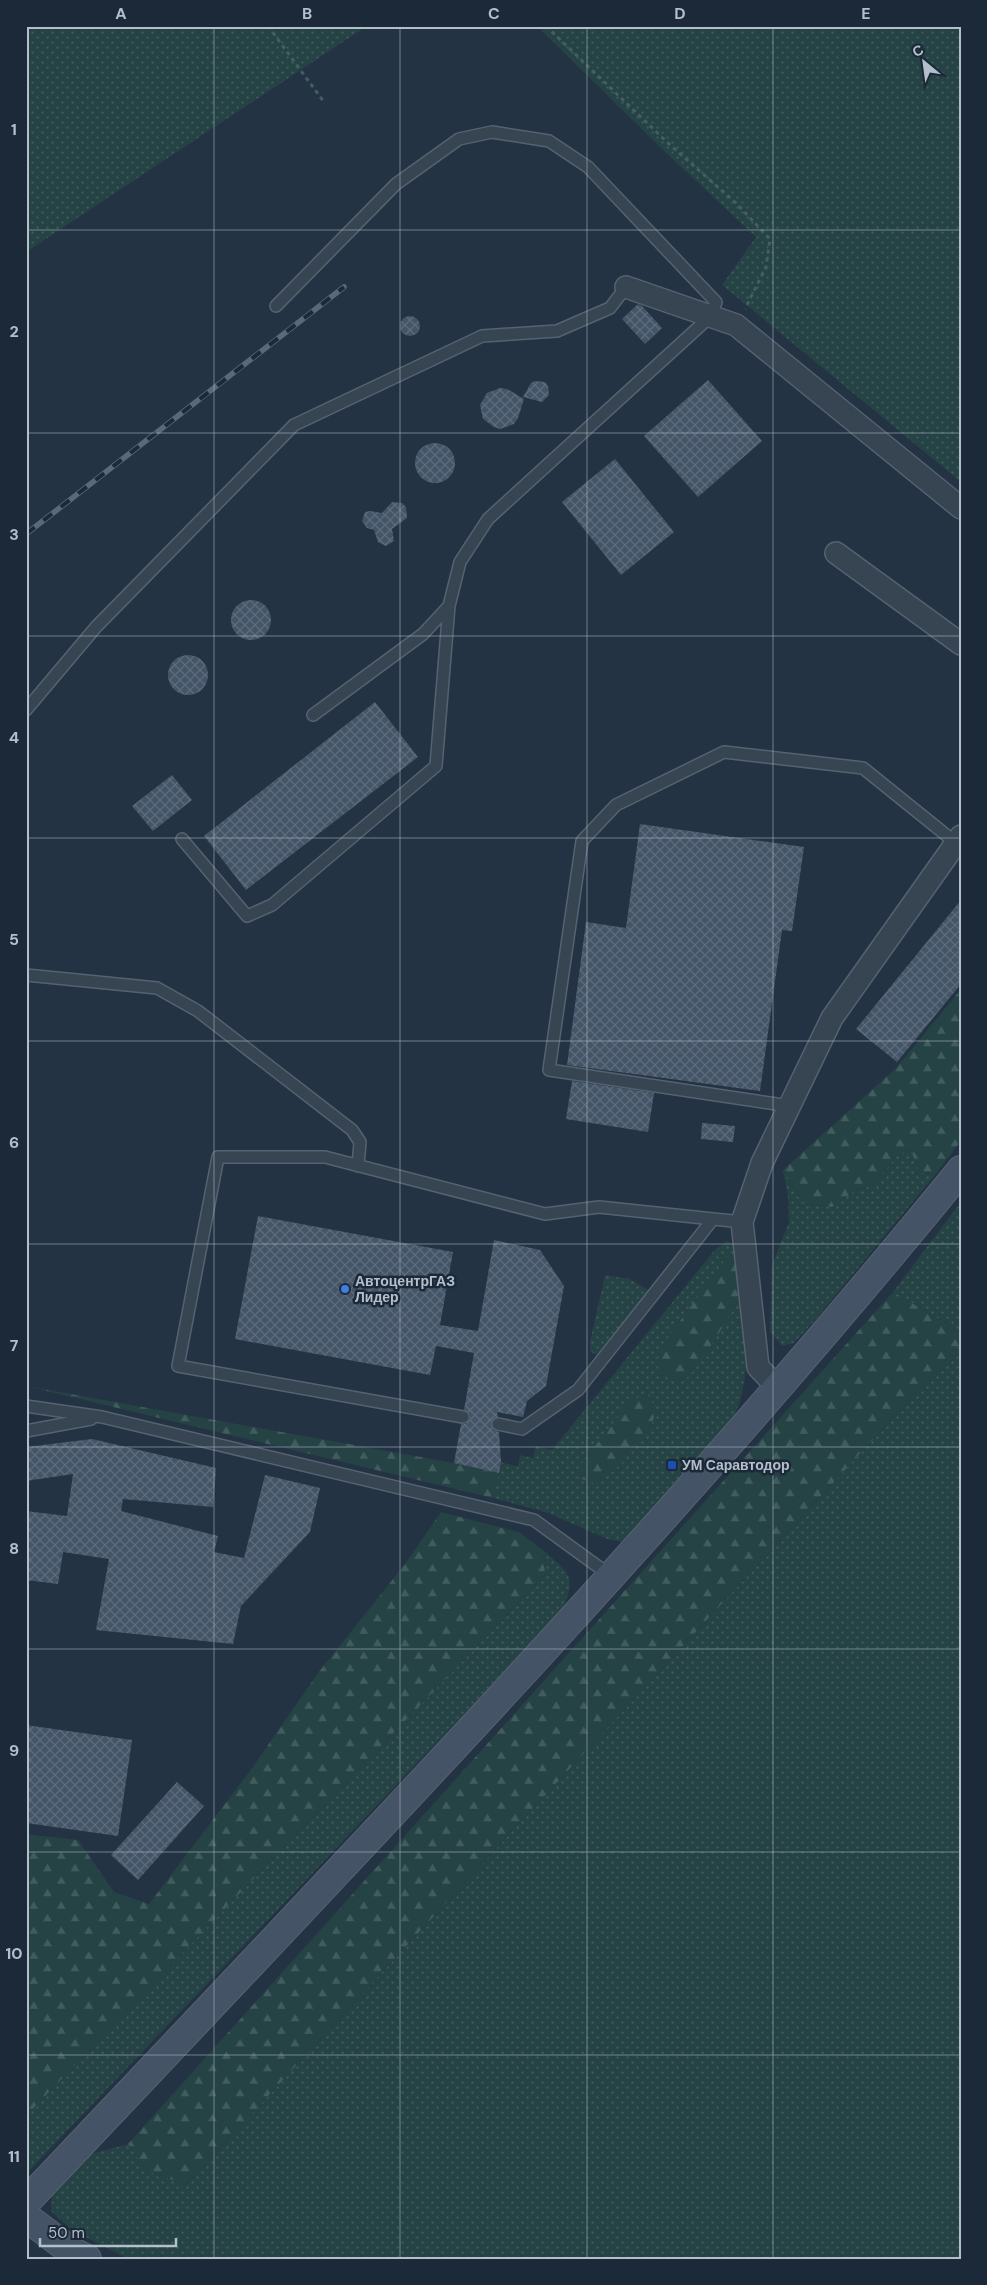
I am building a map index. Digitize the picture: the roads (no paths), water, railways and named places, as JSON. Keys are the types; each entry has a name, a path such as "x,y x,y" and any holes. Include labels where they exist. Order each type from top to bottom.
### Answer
{"main road":[{"path":"26,2202 611,1576 778,1388 880,1269 961,1170"},
{"path":"26,2217 71,2251 87,2259"}],"street":[{"path":"626,287 736,325 961,508"},
{"path":"836,553 961,644"},
{"path":"778,1388 758,1367 742,1222 762,1163 832,1018 958,839"}],"lane":[{"path":"182,839 247,916 272,905 436,766 449,606 460,562 488,519 711,316 716,302 588,167 549,141 492,132 459,139 396,184 276,306"},
{"path":"26,710 96,628 294,425 482,336 557,330 566,327 610,308 626,287"},
{"path":"312,716 423,634 449,606"},
{"path":"790,1106 549,1070 582,841 616,805 724,752 863,768 958,839"},
{"path":"26,975 158,988 174,997 198,1011 352,1130 360,1142 358,1166"},
{"path":"462,1417 178,1366 218,1157 325,1157 545,1214 599,1207 742,1222"},
{"path":"498,1424 522,1429 578,1390 713,1219"},
{"path":"26,1406 102,1417 534,1520 611,1576"},
{"path":"26,1431 102,1417"}],"railway":[{"path":"26,534 344,287"}],"place":[{"name":"АвтоцентрГАЗ Лидер","path":"345,1289"},
{"name":"УМ Саравтодор","path":"672,1465"}]}
